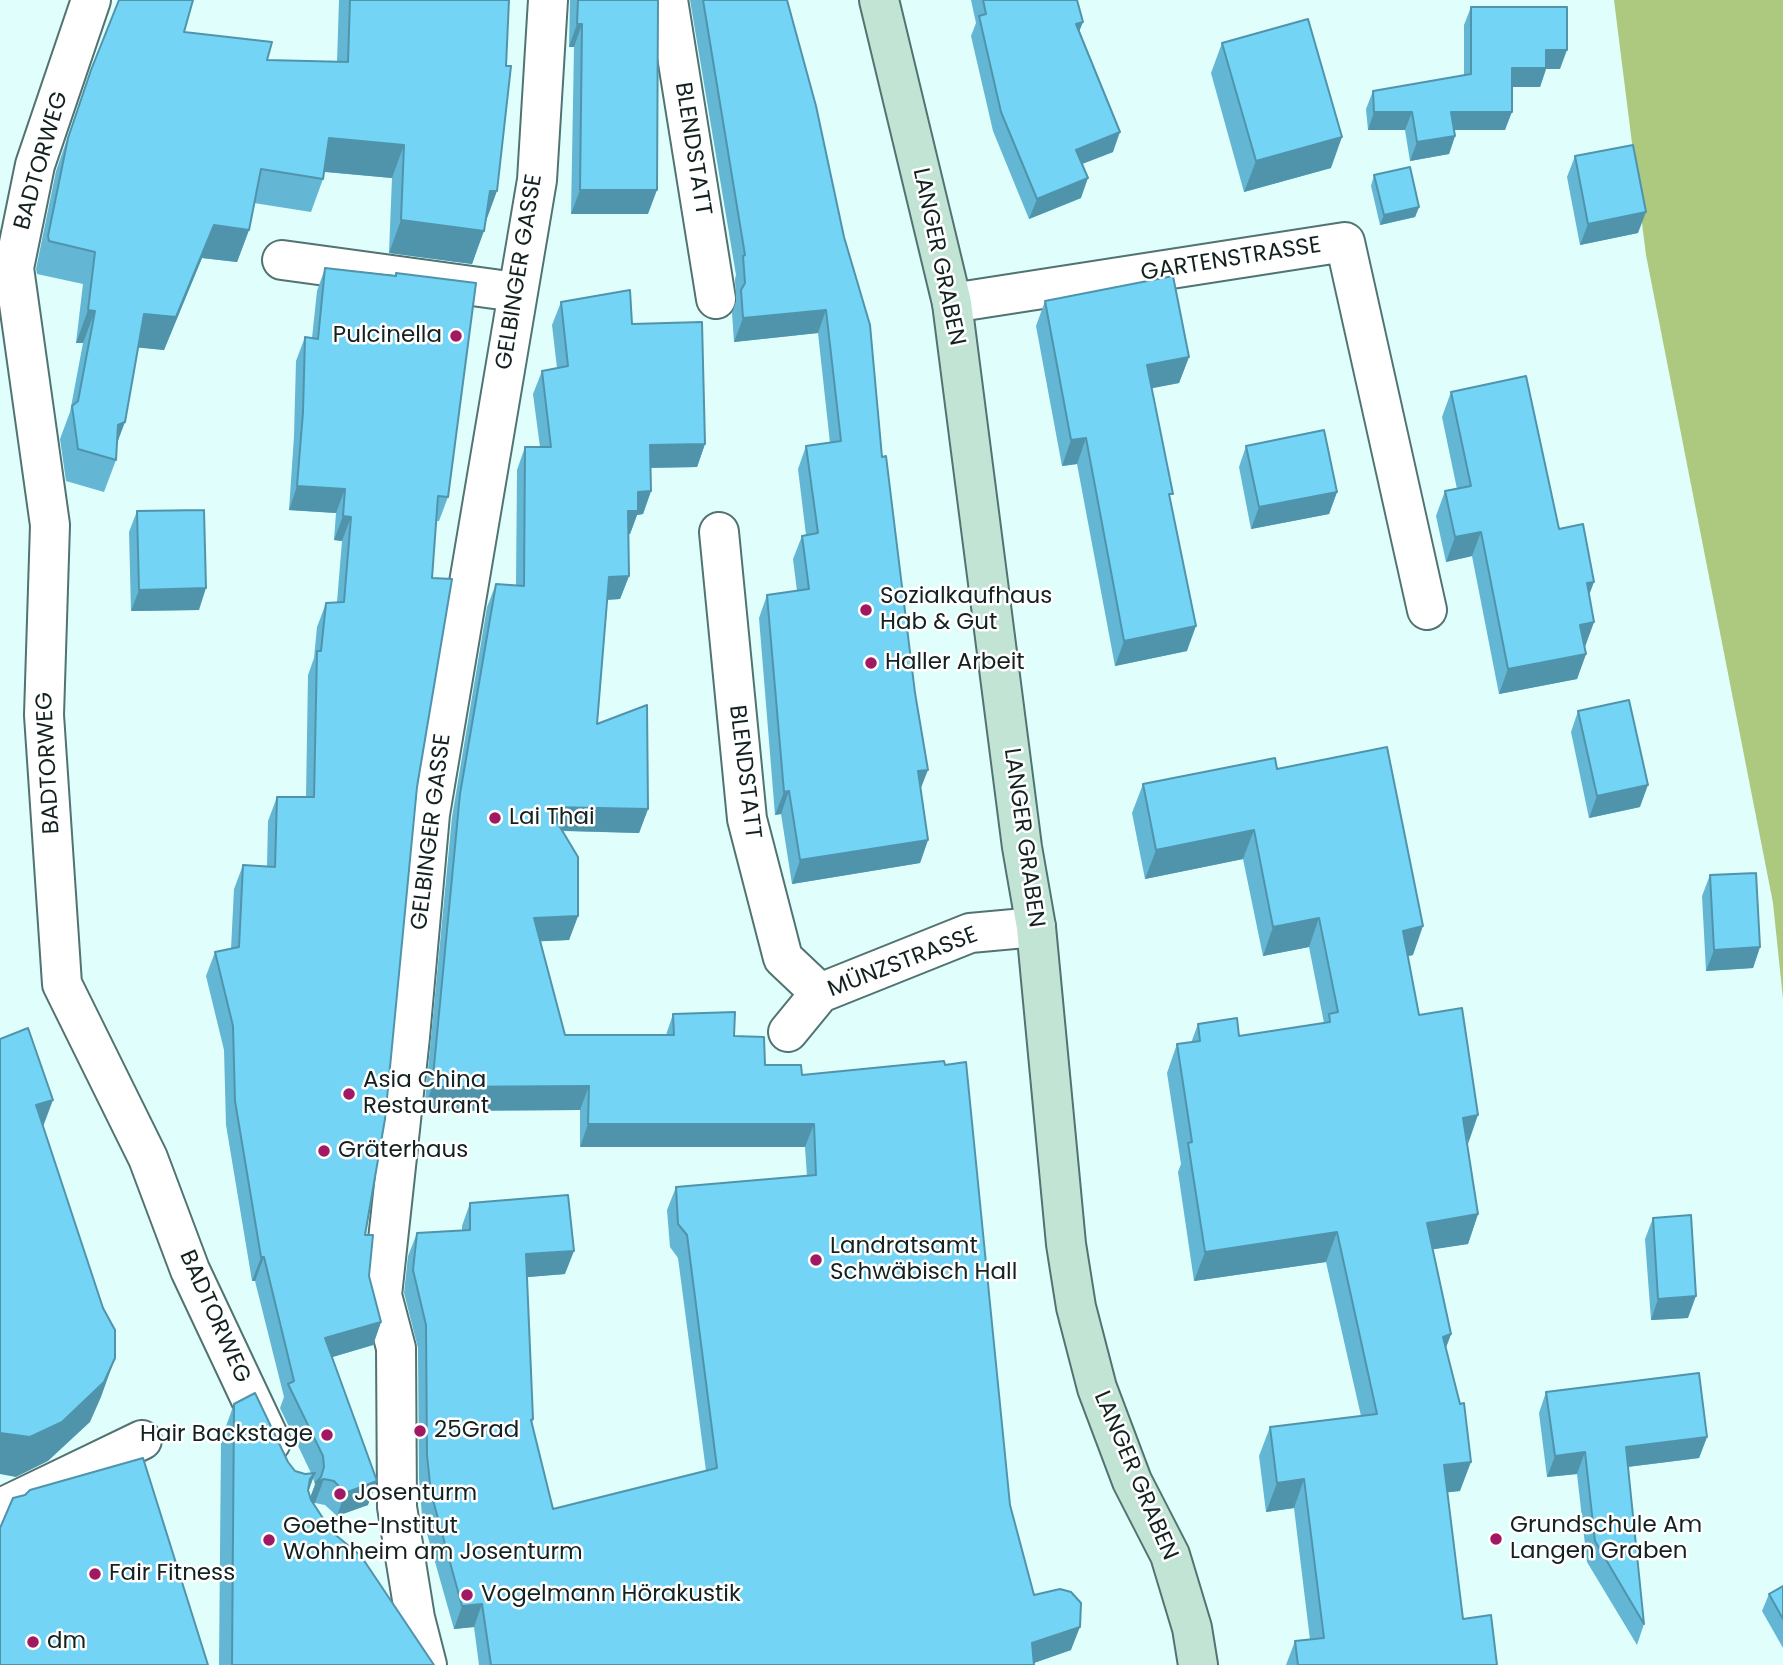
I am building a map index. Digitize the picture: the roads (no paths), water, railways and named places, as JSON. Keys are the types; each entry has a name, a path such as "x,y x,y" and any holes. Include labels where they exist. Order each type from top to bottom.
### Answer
{"main road":[{"name":"LANGER GRABEN","path":"879,0 952,303 1022,848 1036,927 1066,1244 1076,1307 1097,1388 1132,1481 1171,1555 1192,1628 1198,1665"}],"street":[{"name":"BADTORWEG","path":"91,0 35,165 14,268 50,525 44,715 62,985 148,1158 190,1270 288,1477"},
{"name":"GELBINGER GASSE","path":"427,1665 415,1618 397,1507 396,1348 382,1295 410,1037 430,814 537,180 548,0"},
{"name":"BLENDSTATT","path":"668,0 716,299"},
{"name":"GARTENSTRASSE","path":"952,303 1345,242 1427,610"},
{"path":"282,260 516,292"},
{"name":"BLENDSTATT","path":"719,533 747,819 783,958 820,993"},
{"name":"MÜNZSTRASSE","path":"789,1032 820,993 970,933 1036,927"},
{"path":"0,1513 3,1507 142,1440"},
{"path":"376,1587 415,1618"}],"place":[{"name":"Pulcinella","path":"456,336"},
{"name":"Sozialkaufhaus Hab & Gut","path":"866,610"},
{"name":"Haller Arbeit","path":"871,663"},
{"name":"Lai Thai","path":"495,818"},
{"name":"Asia China Restaurant","path":"349,1094"},
{"name":"Gräterhaus","path":"324,1151"},
{"name":"Landratsamt Schwäbisch Hall","path":"816,1260"},
{"name":"25Grad","path":"420,1431"},
{"name":"Hair Backstage","path":"327,1435"},
{"name":"Josenturm","path":"340,1494"},
{"name":"Grundschule Am Langen Graben","path":"1496,1539"},
{"name":"Goethe-Institut Wohnheim am Josenturm","path":"269,1540"},
{"name":"Fair Fitness","path":"95,1574"},
{"name":"Vogelmann Hörakustik","path":"467,1595"},
{"name":"dm","path":"33,1642"}]}
